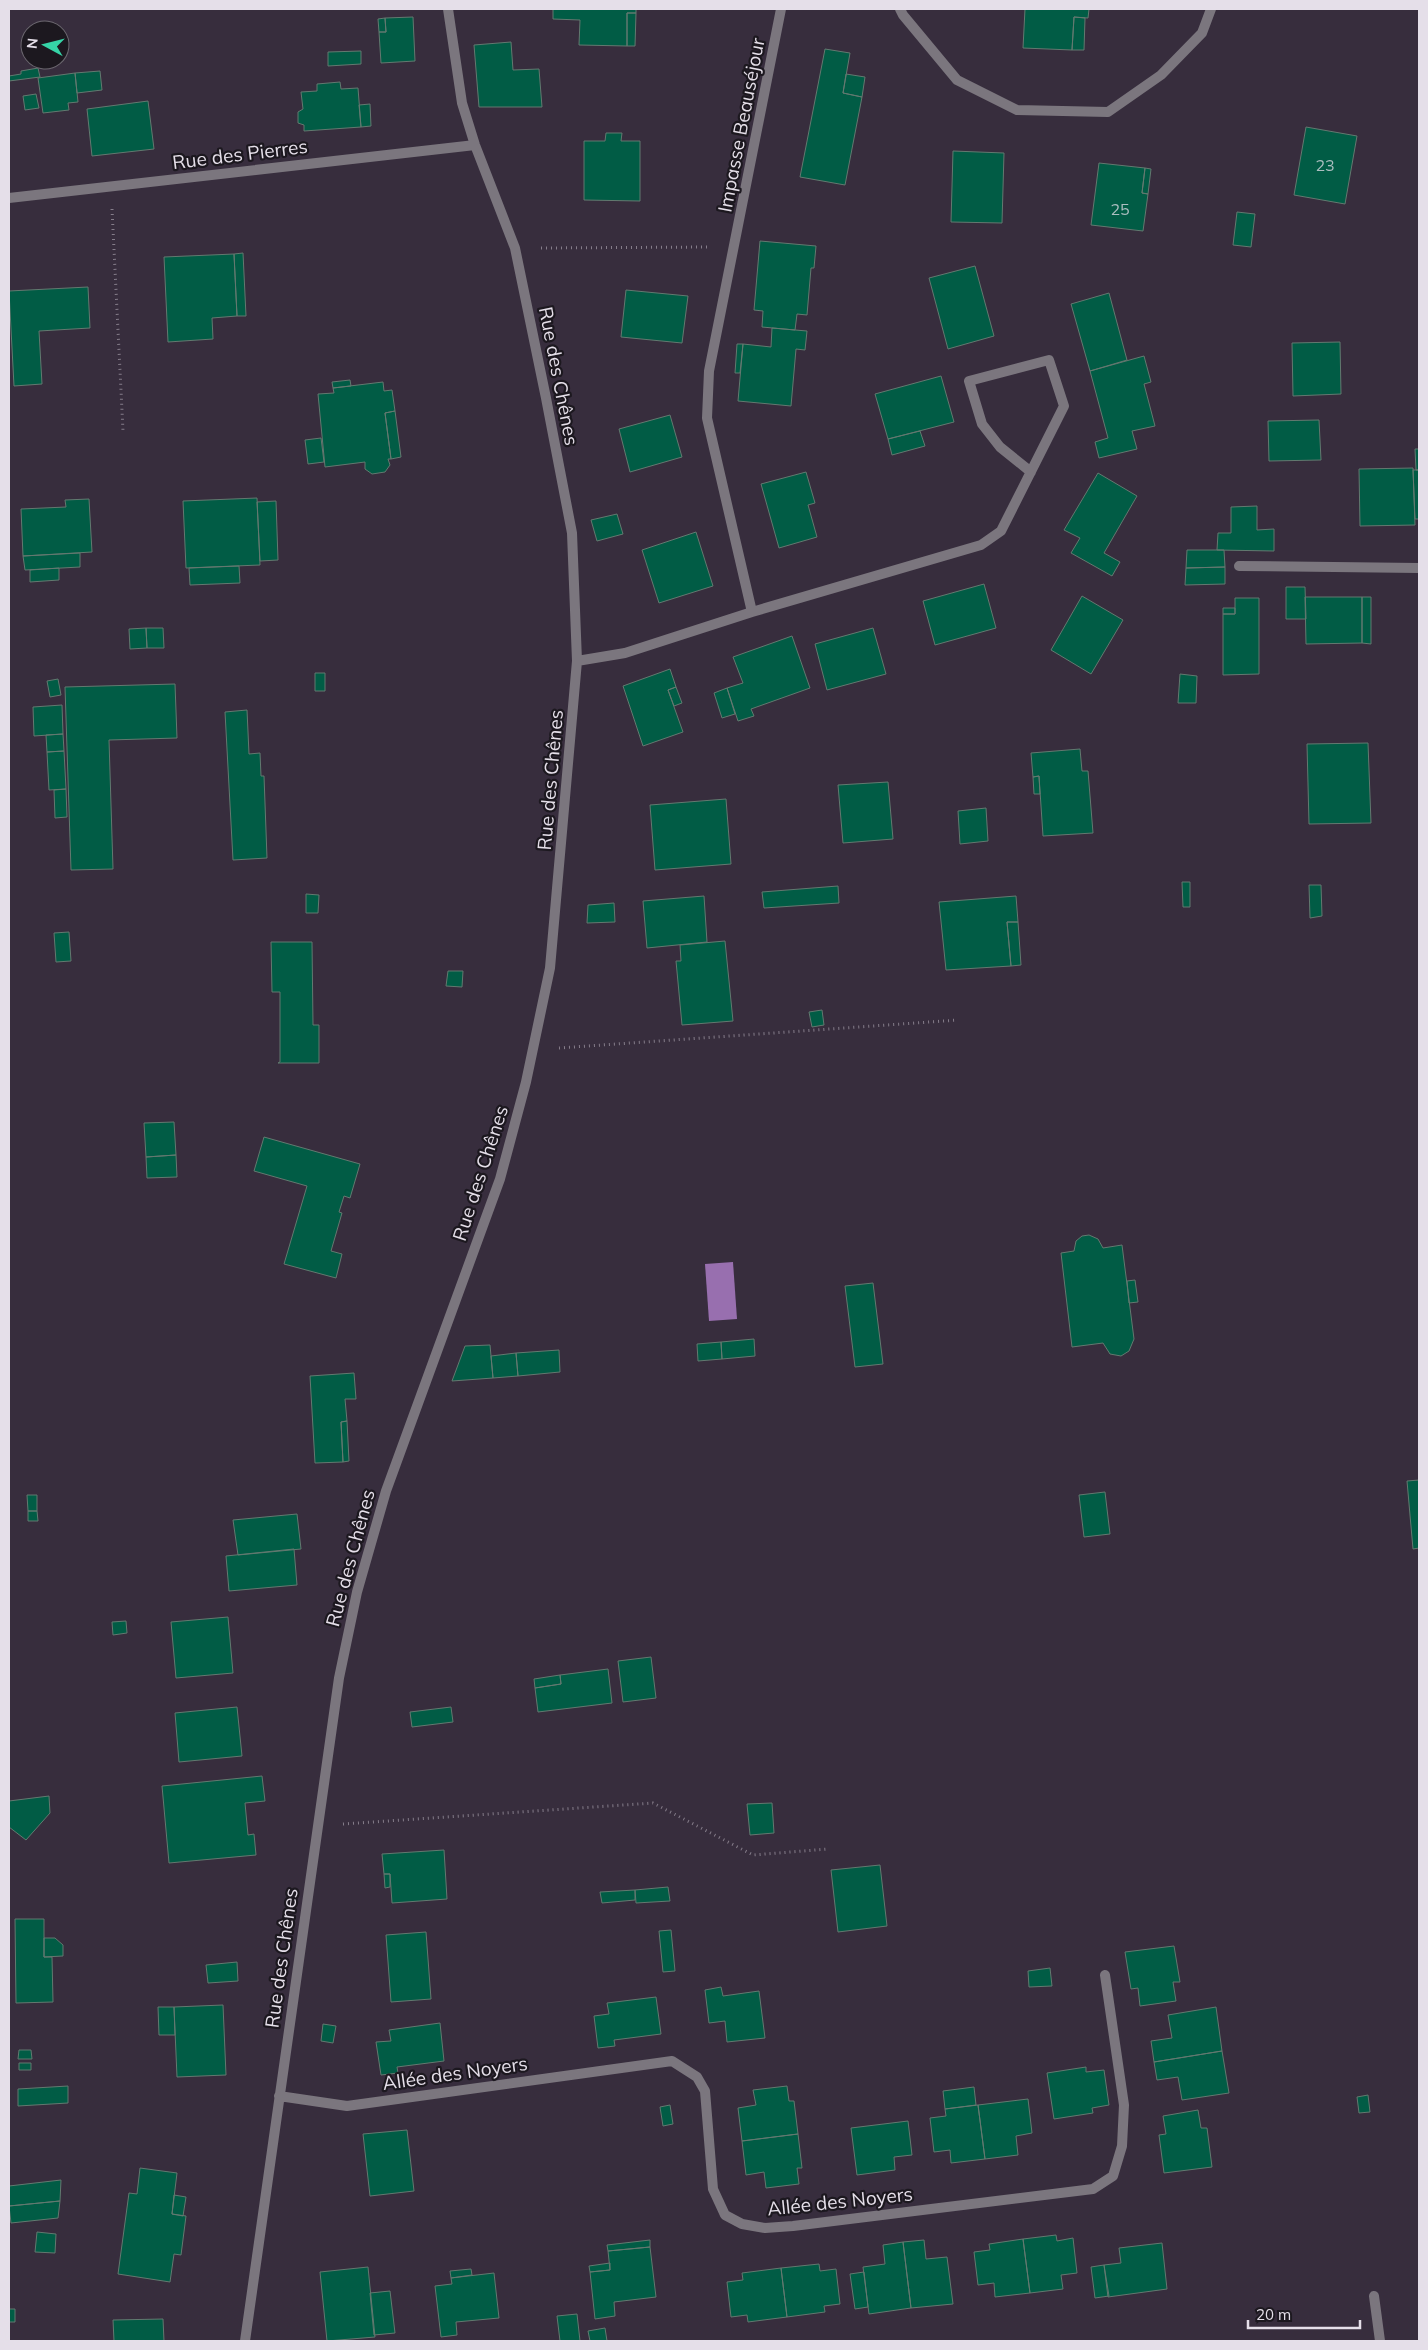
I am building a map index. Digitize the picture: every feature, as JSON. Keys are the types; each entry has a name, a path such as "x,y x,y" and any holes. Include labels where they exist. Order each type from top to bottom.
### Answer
{"street":[{"name":"Rue des Chênes","path":"245,2341 278,2096 339,1678 357,1592 386,1491 500,1178 533,1050 550,968 577,661 572,533 515,248 475,145 462,103 448,9"},
{"name":"Impasse Beauséjour","path":"752,612 707,418 708,372 782,9"},
{"path":"900,9 957,80 1017,110 1108,112 1161,74 1202,33 1211,9"},
{"name":"Rue des Pierres","path":"9,198 475,145"},
{"path":"577,661 625,653 752,612 982,545 1001,530 1031,472 1064,406 1049,360 969,381 982,424 1000,447 1031,472"},
{"path":"1239,566 1419,568"},
{"name":"Allée des Noyers","path":"278,2096 347,2106 672,2061 697,2076 705,2091 713,2189 725,2215 742,2224 765,2228 793,2226 1093,2189 1113,2176 1122,2146 1124,2105 1105,1975"},
{"path":"1374,2296 1380,2341"}],"path":[{"path":"111,187 123,431"},
{"path":"515,248 735,247"},
{"path":"533,1050 958,1020"},
{"path":"317,1826 654,1803 753,1855 828,1849"}],"shaded area":[{"path":"733,1262 737,1319 709,1321 705,1264"}],"building":[{"path":"553,9 636,9 636,13 627,13 627,46 579,45 580,20 553,19"},
{"path":"1025,9 1089,9 1088,18 1074,17 1072,50 1023,48"},
{"path":"627,13 636,13 635,46 627,46"},
{"path":"413,17 415,61 381,63 379,32 386,32 385,18"},
{"path":"1074,17 1085,18 1084,50 1072,50"},
{"path":"385,18 386,32 379,32 378,19"},
{"path":"511,42 513,70 539,69 542,107 479,107 474,45"},
{"path":"825,49 850,53 843,93 862,97 845,185 800,177"},
{"path":"361,51 361,64 328,66 328,52"},
{"path":"38,70 40,77 9,81 9,76 21,74 21,71"},
{"path":"100,71 102,90 77,93 75,73"},
{"path":"75,73 78,102 68,103 69,110 43,113 38,78"},
{"path":"846,74 865,77 862,97 843,93"},
{"path":"340,82 341,89 358,88 361,127 304,131 304,125 298,123 298,112 303,109 301,92 317,91 317,84"},
{"path":"36,94 39,108 25,110 23,96"},
{"path":"148,101 154,149 92,156 87,109"},
{"path":"370,104 371,126 361,127 359,105"},
{"path":"1306,127 1357,136 1345,204 1294,195"},
{"path":"606,133 622,133 621,141 640,141 640,201 584,200 584,141 605,141"},
{"path":"953,151 1004,153 1002,223 951,222"},
{"path":"1099,163 1145,168 1142,193 1148,194 1143,231 1091,225"},
{"path":"1145,168 1151,169 1148,194 1142,193"},
{"path":"1237,212 1255,214 1251,247 1233,245"},
{"path":"760,241 816,246 814,268 811,268 807,315 797,314 795,330 762,327 763,311 754,310"},
{"path":"243,253 246,316 237,316 234,254"},
{"path":"234,254 237,316 212,318 213,339 168,342 164,257"},
{"path":"975,266 994,336 948,349 929,278"},
{"path":"88,287 90,328 39,331 42,384 14,386 9,291"},
{"path":"626,290 688,296 682,343 621,337"},
{"path":"1109,293 1127,360 1090,371 1071,304"},
{"path":"772,328 807,331 805,350 796,349 791,406 738,401 743,344 771,347"},
{"path":"1340,342 1341,394 1293,396 1292,343"},
{"path":"737,344 743,344 740,373 735,373"},
{"path":"1144,356 1151,382 1144,384 1155,426 1132,431 1137,449 1099,458 1095,442 1108,438 1090,371"},
{"path":"941,376 954,422 888,439 875,394"},
{"path":"350,380 351,386 333,388 332,382"},
{"path":"383,382 384,391 392,390 395,411 385,413 391,459 388,459 390,465 385,472 372,474 365,469 365,462 325,467 318,394 334,393 333,388"},
{"path":"395,411 401,457 391,459 385,413"},
{"path":"670,415 682,457 630,472 619,429"},
{"path":"1319,420 1321,460 1269,461 1268,421"},
{"path":"920,431 925,446 892,455 888,439"},
{"path":"321,438 324,462 308,464 305,440"},
{"path":"1415,449 1419,449 1419,470 1416,470"},
{"path":"1413,468 1415,525 1360,526 1359,469"},
{"path":"1413,470 1419,470 1419,519 1415,519"},
{"path":"806,472 815,503 808,505 817,537 779,548 761,484"},
{"path":"1098,473 1137,496 1104,553 1120,562 1112,576 1071,553 1080,538 1064,530"},
{"path":"257,498 260,565 186,568 183,501"},
{"path":"89,499 92,552 23,556 21,509 66,507 65,500"},
{"path":"276,501 278,560 260,561 257,502"},
{"path":"1257,506 1257,530 1274,529 1274,551 1217,550 1218,533 1231,533 1231,507"},
{"path":"617,514 623,534 597,541 591,520"},
{"path":"696,532 713,586 659,603 642,550"},
{"path":"1187,550 1224,550 1225,567 1186,568"},
{"path":"80,553 80,567 25,570 23,556"},
{"path":"239,566 240,583 190,585 189,568"},
{"path":"1225,567 1225,584 1185,585 1186,568"},
{"path":"59,568 59,580 30,582 30,570"},
{"path":"984,584 996,628 935,645 923,601"},
{"path":"1286,587 1305,587 1306,619 1286,619"},
{"path":"1082,596 1123,620 1091,674 1051,650"},
{"path":"1305,597 1362,597 1362,643 1306,644"},
{"path":"1362,597 1371,597 1371,644 1362,643"},
{"path":"1235,598 1259,598 1259,674 1223,675 1223,614 1235,614"},
{"path":"1223,608 1235,608 1235,614 1223,614"},
{"path":"146,628 163,628 164,648 147,648"},
{"path":"146,628 147,648 130,649 129,629"},
{"path":"873,628 886,674 827,690 815,644"},
{"path":"792,636 810,688 751,709 754,716 738,721 727,688 743,683 733,657"},
{"path":"670,669 676,687 668,690 683,732 643,746 623,686"},
{"path":"315,673 325,673 325,691 315,691"},
{"path":"1180,674 1197,676 1196,703 1178,703"},
{"path":"58,679 61,695 50,697 47,681"},
{"path":"175,684 177,738 109,740 113,869 71,870 65,687"},
{"path":"676,687 682,703 674,706 668,690"},
{"path":"727,688 735,714 722,718 714,693"},
{"path":"62,705 63,734 34,736 33,707"},
{"path":"247,710 249,754 260,753 261,776 264,776 267,858 233,860 225,712"},
{"path":"63,734 64,751 47,752 46,735"},
{"path":"1368,743 1371,823 1309,824 1307,744"},
{"path":"1080,749 1082,771 1088,771 1093,833 1043,836 1039,776 1033,777 1031,753"},
{"path":"64,751 66,789 49,790 47,752"},
{"path":"1039,776 1040,794 1034,794 1033,777"},
{"path":"888,782 893,839 843,843 838,785"},
{"path":"66,789 67,817 55,818 54,790"},
{"path":"726,799 731,864 655,870 650,805"},
{"path":"986,808 988,841 960,844 958,811"},
{"path":"1182,882 1190,882 1190,907 1183,907"},
{"path":"1309,885 1321,885 1322,916 1310,918"},
{"path":"838,886 839,903 764,908 762,892"},
{"path":"306,894 319,895 318,913 306,913"},
{"path":"704,896 707,942 647,948 643,901"},
{"path":"1016,896 1018,922 1007,922 1011,966 946,970 939,902"},
{"path":"614,903 615,922 587,923 588,905"},
{"path":"1007,922 1018,922 1021,965 1011,966"},
{"path":"69,932 71,961 56,962 54,933"},
{"path":"725,941 733,1021 682,1025 676,961 681,961 680,945"},
{"path":"271,942 312,942 313,1025 319,1025 319,1063 278,1063 280,1062 280,992 272,992"},
{"path":"448,971 463,971 462,987 446,986"},
{"path":"822,1010 824,1025 812,1027 809,1012"},
{"path":"174,1122 176,1155 146,1157 144,1123"},
{"path":"264,1137 360,1164 350,1198 344,1196 339,1212 342,1213 331,1251 342,1254 336,1278 284,1264 307,1186 254,1171"},
{"path":"176,1155 177,1177 147,1178 146,1157"},
{"path":"1089,1235 1098,1239 1103,1248 1122,1245 1134,1339 1129,1351 1121,1356 1110,1354 1103,1343 1072,1347 1061,1253 1074,1251 1076,1241 1082,1236"},
{"path":"1135,1280 1138,1302 1129,1303 1127,1281"},
{"path":"873,1283 883,1364 855,1367 845,1286"},
{"path":"754,1339 755,1356 722,1359 721,1342"},
{"path":"721,1342 722,1359 698,1361 697,1344"},
{"path":"490,1345 493,1378 452,1381 465,1346"},
{"path":"559,1350 560,1372 518,1376 516,1353"},
{"path":"516,1353 518,1376 493,1378 491,1356"},
{"path":"354,1373 356,1399 345,1399 347,1421 341,1422 343,1462 315,1463 310,1376"},
{"path":"347,1421 349,1461 343,1462 341,1422"},
{"path":"1419,1480 1419,1548 1413,1549 1407,1481"},
{"path":"1105,1492 1110,1534 1084,1537 1079,1495"},
{"path":"27,1495 37,1495 37,1511 28,1511"},
{"path":"28,1511 37,1511 38,1521 28,1521"},
{"path":"297,1514 301,1549 238,1555 233,1520"},
{"path":"294,1549 297,1585 229,1591 226,1556"},
{"path":"228,1617 233,1673 176,1678 171,1622"},
{"path":"126,1621 127,1633 113,1635 112,1622"},
{"path":"651,1657 656,1698 623,1702 618,1661"},
{"path":"608,1669 612,1703 538,1712 535,1688 561,1684 560,1675"},
{"path":"560,1675 561,1684 535,1688 534,1679"},
{"path":"237,1707 242,1756 179,1762 175,1713"},
{"path":"451,1707 453,1722 412,1727 410,1712"},
{"path":"262,1776 265,1801 245,1803 248,1835 254,1834 256,1855 169,1863 162,1786"},
{"path":"49,1796 50,1813 26,1840 9,1827 9,1801"},
{"path":"772,1803 774,1833 750,1835 747,1804"},
{"path":"444,1850 447,1899 392,1903 390,1874 384,1874 382,1854"},
{"path":"880,1865 887,1926 838,1932 831,1870"},
{"path":"384,1874 390,1874 390,1887 385,1888"},
{"path":"668,1887 670,1901 636,1903 635,1890"},
{"path":"635,1890 635,1900 602,1903 600,1892"},
{"path":"15,1919 44,1919 44,1957 52,1957 53,2002 16,2003"},
{"path":"671,1930 675,1971 663,1972 659,1931"},
{"path":"426,1932 431,1999 391,2002 386,1935"},
{"path":"44,1938 55,1938 63,1945 63,1956 44,1957"},
{"path":"1174,1946 1180,1982 1173,1982 1176,2001 1140,2006 1138,1988 1131,1989 1125,1952"},
{"path":"237,1962 238,1981 208,1983 206,1965"},
{"path":"1050,1968 1052,1986 1029,1987 1028,1971"},
{"path":"721,1987 723,1996 759,1991 765,2038 727,2042 725,2021 709,2023 705,1990"},
{"path":"656,1997 661,2034 614,2040 615,2046 598,2048 594,2016 609,2014 607,2003"},
{"path":"223,2005 226,2075 177,2077 174,2007"},
{"path":"158,2007 174,2007 175,2035 159,2035"},
{"path":"1216,2007 1222,2051 1154,2062 1151,2041 1172,2038 1168,2015"},
{"path":"440,2023 444,2061 397,2067 398,2073 381,2075 376,2042 391,2041 389,2030"},
{"path":"323,2024 336,2026 333,2043 321,2041"},
{"path":"19,2050 31,2050 32,2059 18,2059"},
{"path":"1222,2051 1229,2093 1182,2100 1178,2077 1157,2080 1154,2062"},
{"path":"19,2063 31,2063 31,2070 19,2070"},
{"path":"1086,2067 1086,2072 1104,2070 1109,2105 1092,2108 1093,2113 1054,2119 1047,2073"},
{"path":"68,2086 68,2103 18,2106 18,2089"},
{"path":"787,2086 789,2101 794,2101 798,2134 742,2141 738,2108 756,2105 753,2090"},
{"path":"974,2087 976,2105 945,2109 943,2091"},
{"path":"1368,2095 1370,2112 1359,2113 1357,2097"},
{"path":"1028,2099 1032,2133 1016,2136 1018,2155 985,2159 978,2105"},
{"path":"670,2105 673,2124 663,2126 660,2107"},
{"path":"978,2105 985,2159 951,2163 950,2150 934,2152 930,2118 946,2116 945,2109"},
{"path":"1198,2110 1201,2128 1207,2128 1212,2167 1164,2173 1159,2135 1166,2134 1163,2116"},
{"path":"908,2121 912,2155 894,2157 895,2170 857,2175 851,2128"},
{"path":"407,2130 414,2191 370,2196 363,2134"},
{"path":"798,2134 802,2168 797,2168 799,2184 766,2188 764,2172 746,2175 742,2141"},
{"path":"140,2168 177,2173 172,2214 186,2216 181,2255 174,2254 170,2282 118,2274 129,2193 137,2194"},
{"path":"61,2180 60,2201 9,2206 9,2186"},
{"path":"174,2195 186,2197 183,2216 172,2214"},
{"path":"60,2201 58,2218 11,2223 9,2206"},
{"path":"37,2232 56,2234 55,2253 35,2252"},
{"path":"1056,2235 1057,2241 1073,2238 1077,2273 1061,2275 1063,2289 1030,2293 1023,2239"},
{"path":"1023,2239 1030,2293 995,2297 994,2283 978,2285 974,2252 990,2250 989,2244"},
{"path":"650,2240 650,2247 608,2251 607,2245"},
{"path":"924,2240 926,2259 947,2257 953,2304 911,2308 903,2242"},
{"path":"903,2242 911,2308 869,2314 863,2267 885,2264 883,2245"},
{"path":"1162,2243 1167,2289 1108,2297 1104,2265 1121,2263 1119,2248"},
{"path":"650,2247 656,2297 614,2302 615,2316 595,2319 590,2272 610,2270 608,2251"},
{"path":"610,2263 610,2270 590,2272 589,2266"},
{"path":"819,2264 820,2271 836,2269 840,2304 824,2306 825,2312 787,2317 781,2268"},
{"path":"1104,2265 1109,2296 1095,2298 1091,2267"},
{"path":"368,2267 375,2337 327,2341 320,2272"},
{"path":"781,2268 787,2317 748,2322 747,2315 731,2317 727,2282 743,2280 742,2273"},
{"path":"471,2269 472,2275 451,2278 450,2271"},
{"path":"864,2272 868,2307 855,2309 850,2274"},
{"path":"494,2273 499,2318 456,2322 457,2335 441,2337 435,2286 452,2284 451,2278"},
{"path":"390,2291 395,2333 374,2335 370,2293"},
{"path":"9,2309 15,2309 15,2322 9,2322"},
{"path":"577,2314 580,2341 560,2341 557,2316"},
{"path":"163,2319 164,2341 114,2341 113,2320"},
{"path":"605,2328 607,2341 590,2341 588,2331"}]}
